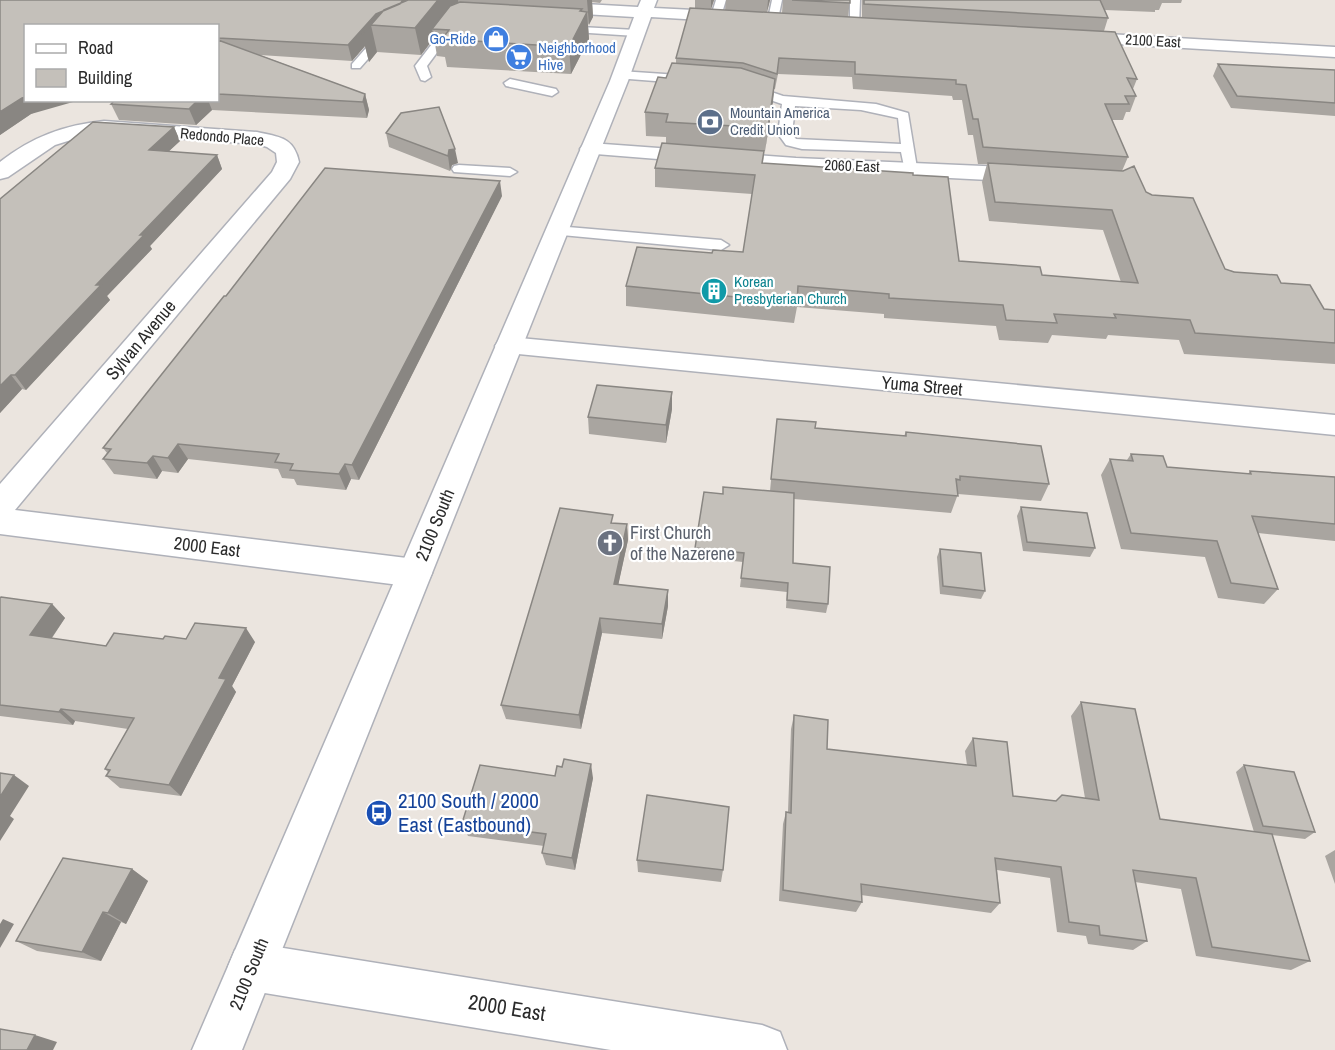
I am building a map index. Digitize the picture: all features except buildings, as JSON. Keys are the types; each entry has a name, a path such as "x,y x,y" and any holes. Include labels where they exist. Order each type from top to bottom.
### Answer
{"street":[{"path":"429,0 442,1"},
{"path":"532,6 719,8 765,18"},
{"name":"2100 South","path":"217,1050 509,346 647,6"},
{"name":"2100 East","path":"1054,36 1335,52"},
{"name":"Redondo Place","path":"0,172 43,141 80,129 104,127 257,138 274,142 286,150 288,162 282,174"},
{"name":"2060 East","path":"590,149 775,163 908,158 1044,176"},
{"name":"Sylvan Avenue","path":"0,506 282,174"},
{"name":"Yuma Street","path":"509,346 1335,424"},
{"name":"2000 East","path":"0,521 415,573"},
{"name":"2000 East","path":"252,967 320,976 762,1050"}],"lane":[{"path":"356,66 385,33 407,24 429,0"},
{"path":"765,18 777,0"},
{"path":"855,0 855,24"},
{"path":"425,77 421,66 449,29 462,23"},
{"path":"546,28 636,33"},
{"path":"620,75 708,82"},
{"path":"510,83 552,92"},
{"path":"731,84 742,85 789,101 891,110 904,116 908,158 792,142 784,134 789,101"},
{"path":"459,169 510,172"},
{"path":"556,231 721,245"}],"place":[{"name":"Go-Ride","path":"496,39"},
{"name":"Neighborhood Hive","path":"519,57"},
{"name":"Mountain America Credit Union","path":"710,122"},
{"name":"Korean Presbyterian Church","path":"714,291"},
{"name":"First Church of the Nazerene","path":"610,543"},
{"name":"2100 South / 2000 East (Eastbound)","path":"379,813"}]}
